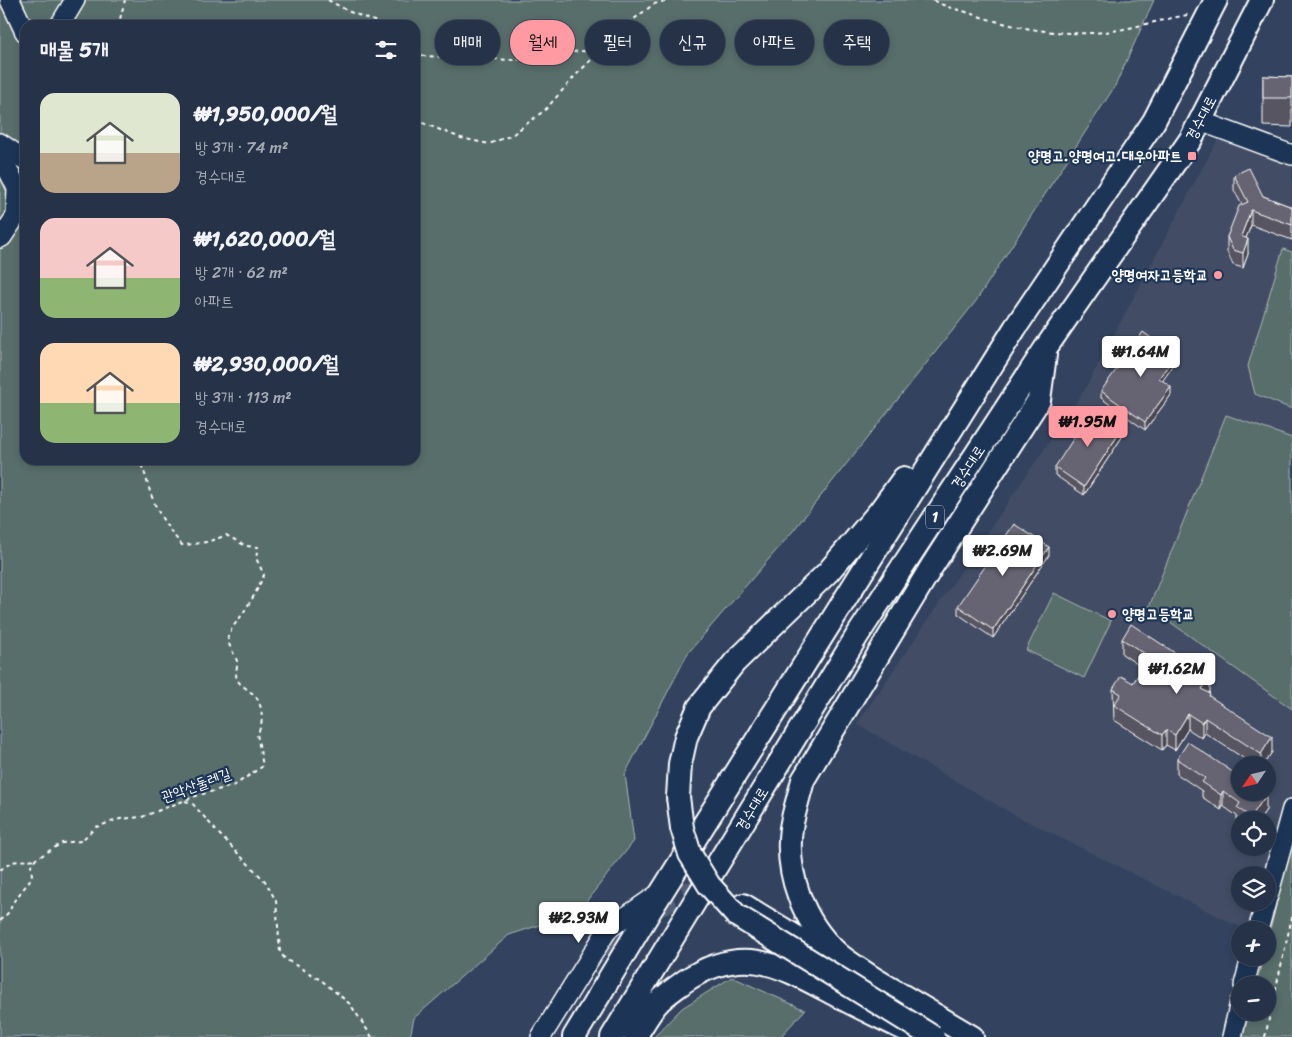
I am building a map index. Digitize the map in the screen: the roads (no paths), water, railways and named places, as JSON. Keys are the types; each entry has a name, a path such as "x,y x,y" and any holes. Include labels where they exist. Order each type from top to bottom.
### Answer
{"main road":[{"name":"경수대로","path":"612,1037 857,636 1046,349 1186,147 1262,0"},
{"name":"1","path":"574,1037 661,892 1015,328 1154,121 1213,6"},
{"path":"933,1037 736,915 709,885 690,854 682,828 678,797 680,764 686,737 699,707 735,662 828,572 880,511 1015,328"},
{"path":"972,1037 871,977 836,952 817,930 805,910 795,884 791,860 791,830 795,808 804,780 932,566 1038,400 1046,349"},
{"path":"743,905 831,958 871,977"},
{"path":"558,1037 608,955"},
{"path":"635,1037 657,1004 700,971 727,962 746,960 766,962 791,972 920,1037"}],"street":[{"path":"10,0 20,21"},
{"path":"63,20 76,0"},
{"path":"1200,121 1292,155"},
{"path":"0,143 20,157"},
{"path":"0,154 17,188 16,216 0,238"},
{"path":"1276,867 1292,809"},
{"path":"541,1037 608,929 661,892"},
{"path":"1232,1037 1236,1021"}],"tunnel":[{"path":"608,955 632,925 661,904 683,894 706,891 717,893"}],"place":[{"name":"양명고.양명여고.대우아파트","path":"1192,156"},
{"name":"양명여자고등학교","path":"1218,275"},
{"name":"양명고등학교","path":"1112,614"}]}
